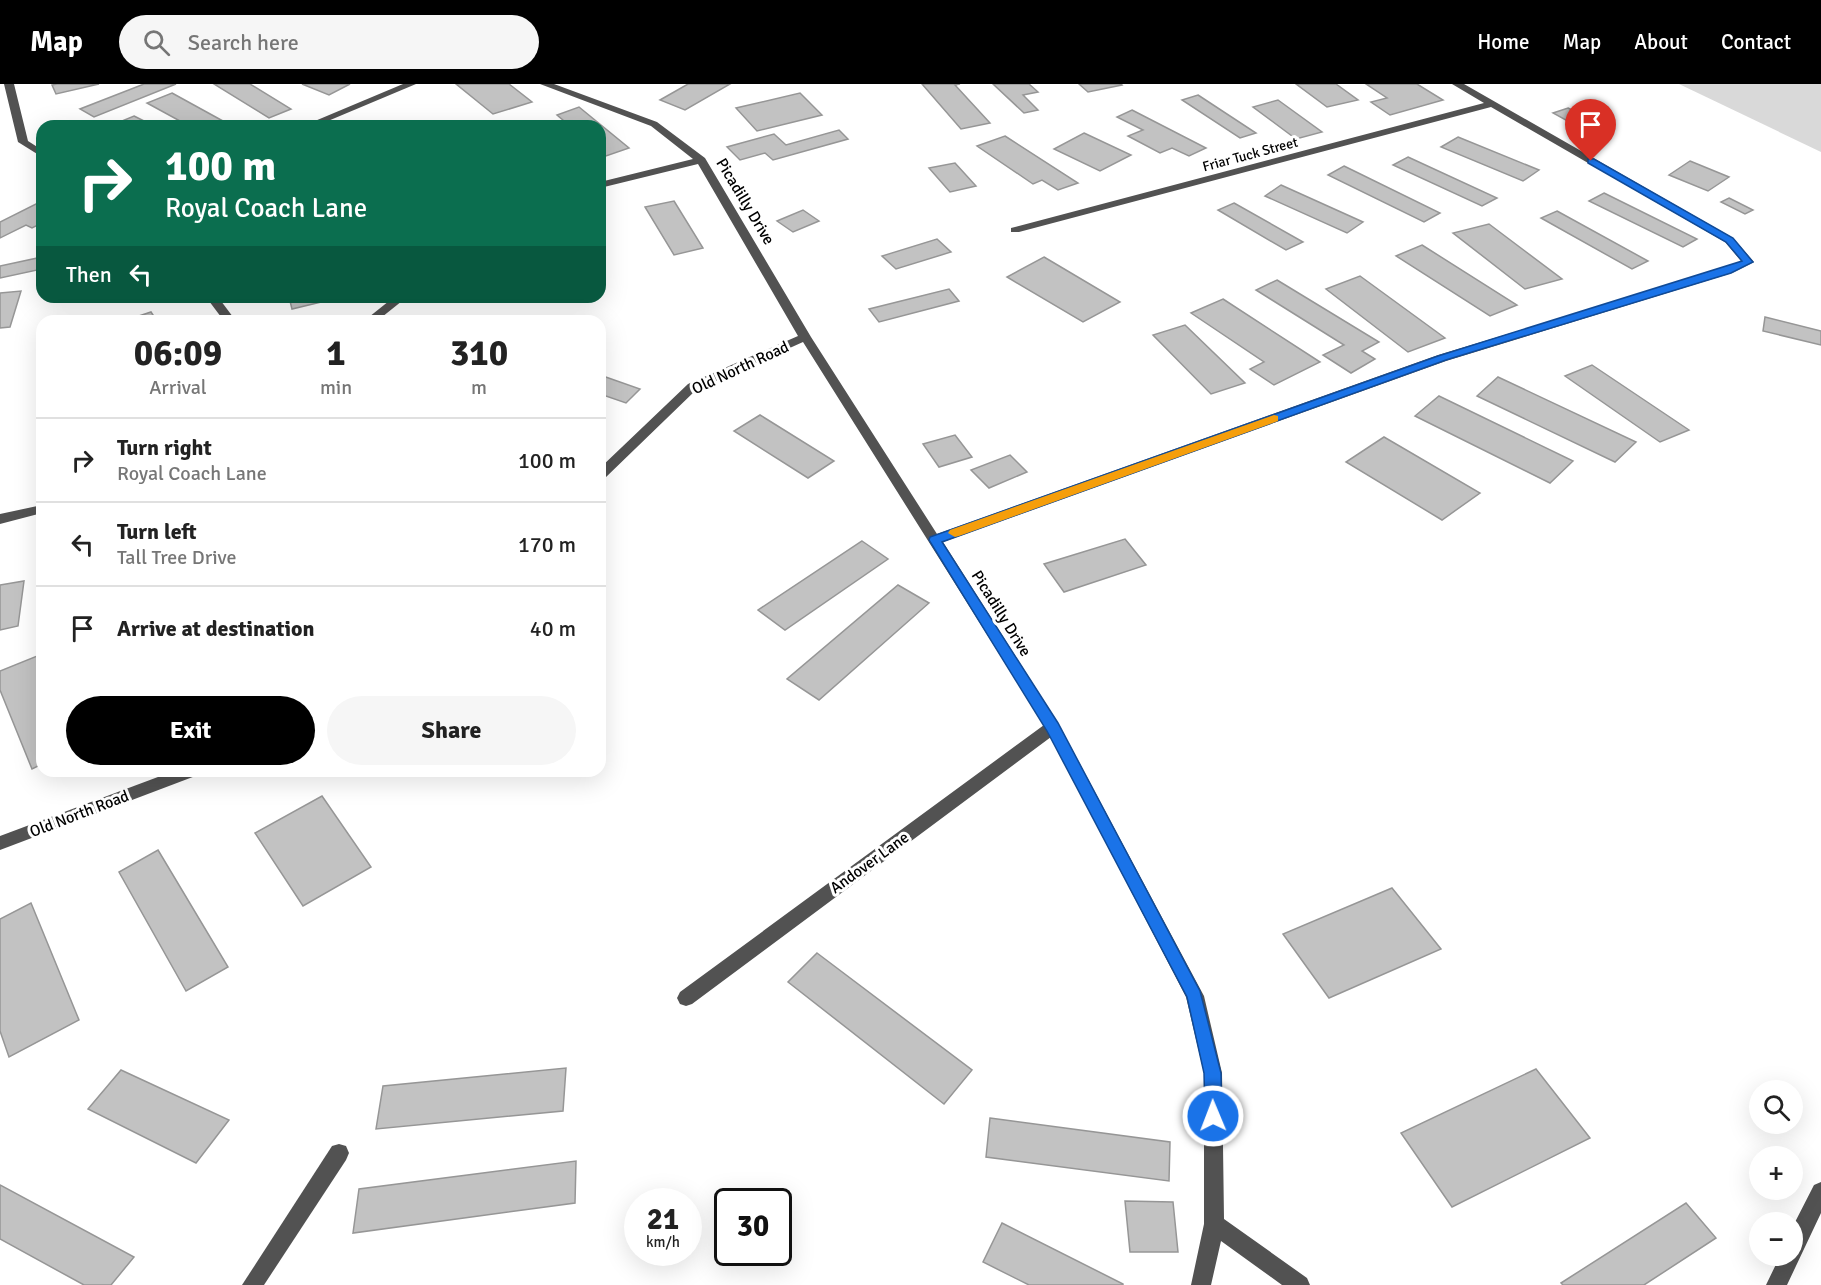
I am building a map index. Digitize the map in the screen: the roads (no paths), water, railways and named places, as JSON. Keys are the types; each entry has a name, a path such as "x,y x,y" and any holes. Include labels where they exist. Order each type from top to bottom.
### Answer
{"street":[{"path":"9,84 23,142 36,150"},
{"path":"323,120 411,84"},
{"name":"Picadilly Drive","path":"545,84 654,124 701,160 805,337 1053,727 1195,996 1213,1073 1214,1224 1201,1285"},
{"path":"935,540 1442,358 1728,271 1748,262 1730,240 1458,84"},
{"name":"Friar Tuck Street","path":"1015,230 1492,104"},
{"path":"606,184 701,160"},
{"path":"378,315 393,303"},
{"name":"Old North Road","path":"606,469 692,387 805,337"},
{"path":"0,519 36,510"},
{"name":"Andover Lane","path":"686,998 1053,727"},
{"name":"Old North Road","path":"0,843 176,777"},
{"path":"252,1285 339,1153"},
{"path":"1803,1229 1821,1192"},
{"path":"1214,1224 1300,1285"},
{"path":"1776,1285 1786,1266"}]}
